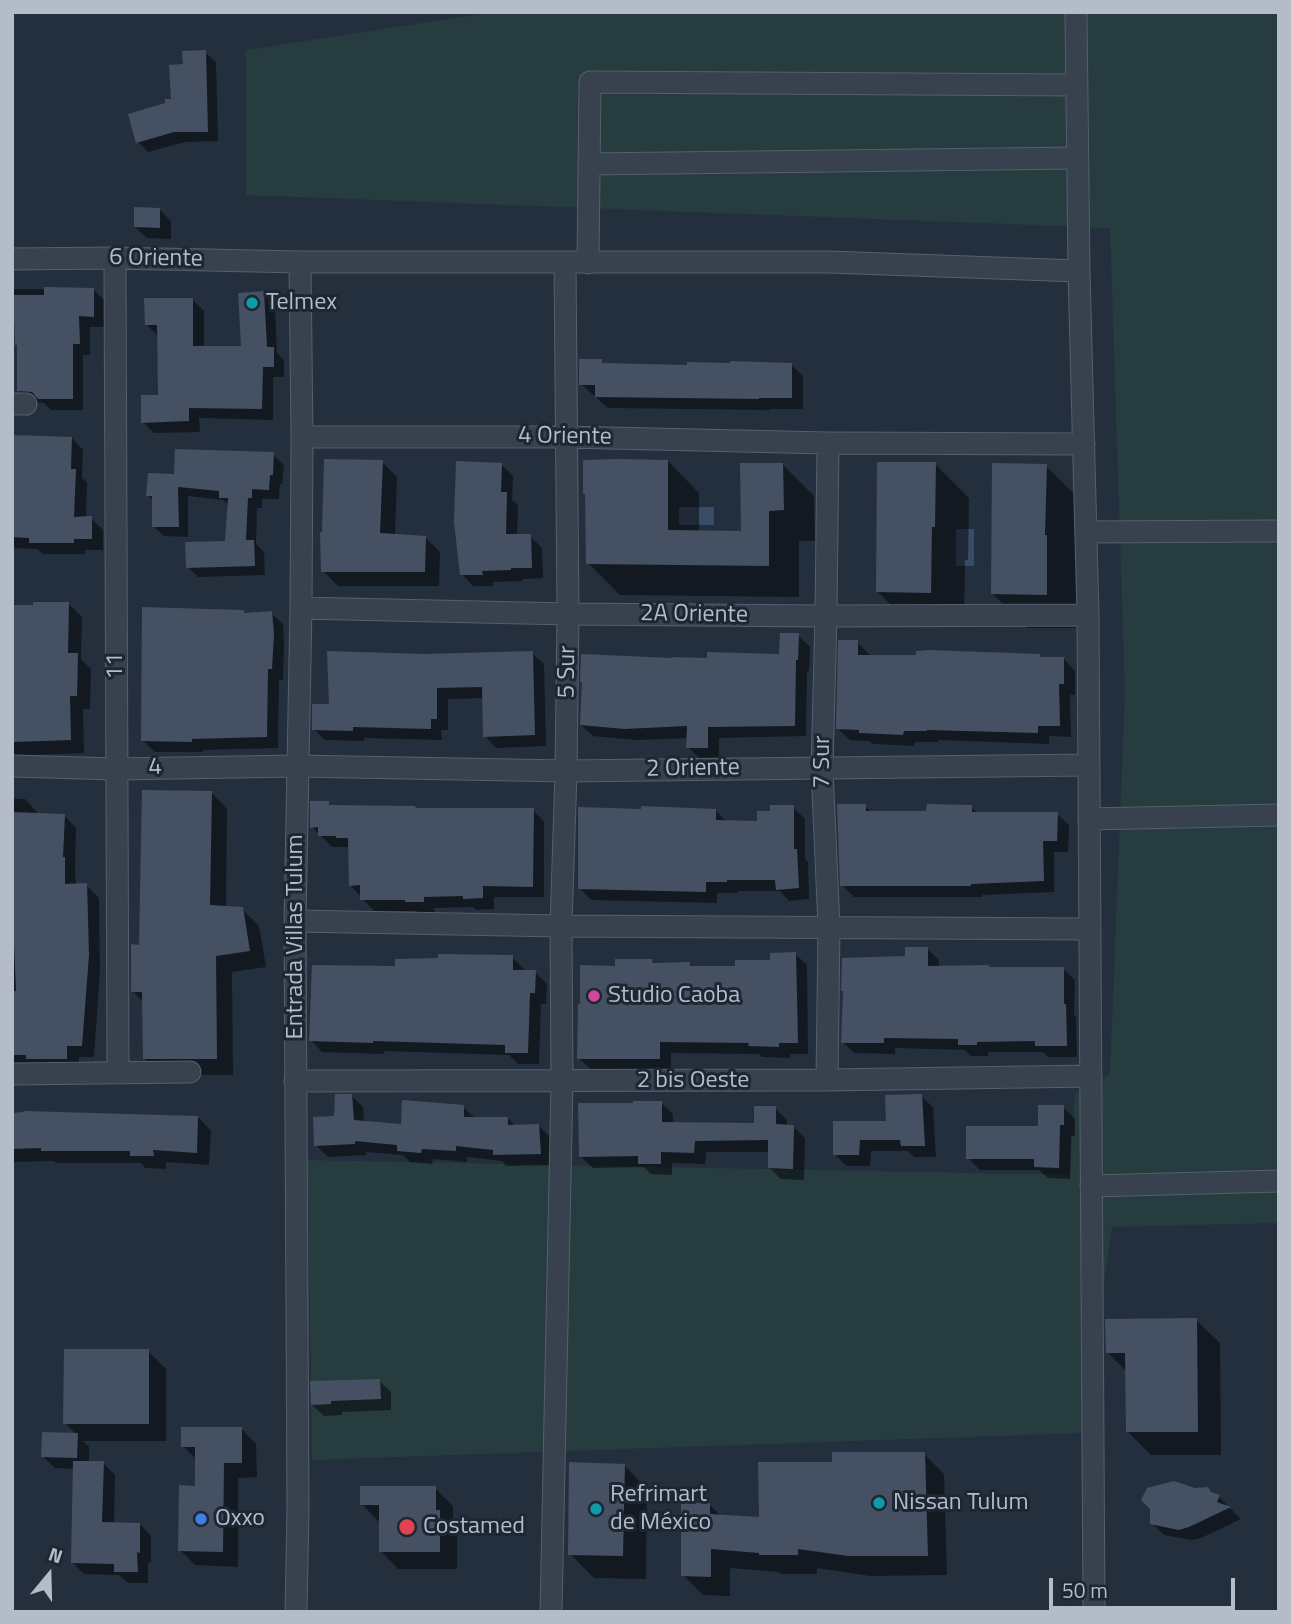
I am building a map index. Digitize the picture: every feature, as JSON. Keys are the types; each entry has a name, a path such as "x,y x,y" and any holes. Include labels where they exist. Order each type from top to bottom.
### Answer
{"street":[{"path":"1076,16 1079,271 1088,615 1094,1612"},
{"path":"588,263 590,82 1076,85"},
{"path":"589,164 1077,158"},
{"name":"11","path":"115,258 118,1073"},
{"name":"6 Oriente","path":"12,259 829,262 1079,271"},
{"name":"Entrada Villas Tulum","path":"296,1612 298,1495 295,921 301,608 300,262"},
{"name":"5 Sur","path":"551,1612 568,614 565,263"},
{"name":"4 Oriente","path":"302,437 566,437 828,443 1084,444"},
{"name":"7 Sur","path":"827,1080 829,927 822,768 828,443"},
{"path":"1086,532 1279,531"},
{"name":"2A Oriente","path":"301,608 568,614 1088,615"},
{"name":"2 Oriente","path":"297,766 566,771 1088,765"},
{"name":"4","path":"12,766 116,769 297,766"},
{"path":"1089,819 1279,816"},
{"path":"295,921 561,926 1090,929"},
{"path":"12,1074 190,1072"},
{"name":"2 bis Oeste","path":"295,1081 562,1082 1091,1076"},
{"path":"1091,1186 1279,1181"}],"green space":[{"path":"494,12 1279,12 1279,1223 1112,1227 1083,1433 312,1460 306,1160 1070,1175 1075,1094 1110,1074 1125,692 1110,228 246,195 246,50"}],"water":[{"path":"679,507 714,507 714,525 679,525"},
{"path":"956,529 974,529 974,566 956,566"}],"building":[{"path":"206,50 208,132 174,132 136,143 128,114 171,99 169,65 183,64 182,51"},
{"path":"134,207 160,208 160,228 134,227"},
{"path":"44,287 94,288 94,317 79,316 80,344 73,344 73,399 38,399 32,392 17,391 17,345 12,320 12,295 44,295"},
{"path":"264,291 267,347 274,347 274,367 263,367 262,409 189,408 189,421 141,423 141,395 158,395 157,325 145,325 144,298 193,298 193,346 241,346 238,293"},
{"path":"579,359 602,359 602,363 687,365 687,362 730,361 792,363 792,398 595,397 595,385 579,385"},
{"path":"12,435 72,437 71,469 76,469 74,517 92,516 92,539 74,539 74,543 29,543 29,538 12,537"},
{"path":"175,449 274,452 269,490 252,489 252,498 248,498 246,540 254,540 255,566 186,568 185,542 225,541 228,498 219,498 219,491 178,487 179,527 152,527 152,496 146,496 148,473 174,474"},
{"path":"324,459 383,460 380,533 426,536 425,572 321,572"},
{"path":"583,460 668,460 668,530 741,531 740,463 783,463 784,510 769,511 769,566 586,564"},
{"path":"456,461 502,463 501,492 507,492 506,534 531,534 532,568 482,571 483,575 460,575 454,522"},
{"path":"877,462 936,462 931,593 876,592"},
{"path":"992,463 1047,464 1047,595 991,594"},
{"path":"33,602 69,602 68,653 78,653 77,696 70,696 71,740 12,742 12,605 33,605"},
{"path":"142,607 244,610 244,613 272,611 274,634 272,669 268,669 267,737 192,739 192,742 141,741"},
{"path":"780,633 799,633 795,726 708,727 708,748 686,748 687,726 624,729 580,725 581,654 707,658 707,652 779,654"},
{"path":"838,640 858,640 858,655 916,655 916,651 929,650 1064,657 1064,684 1059,684 1060,726 1038,726 1038,733 927,730 904,731 903,735 836,729"},
{"path":"327,651 424,654 533,651 535,735 483,737 482,687 437,688 437,719 431,719 431,729 353,727 353,731 312,730 312,704 329,704"},
{"path":"142,790 212,791 210,905 243,907 250,951 216,956 217,1059 143,1059 142,992 131,992 131,944 139,945"},
{"path":"310,801 329,801 329,805 416,808 534,808 533,887 483,886 483,898 424,897 424,902 360,900 360,885 349,886 348,838 318,836 318,827 310,828"},
{"path":"837,804 866,804 866,811 926,811 927,804 972,805 972,812 1058,812 1057,841 1043,841 1044,881 971,886 840,886"},
{"path":"770,805 794,805 794,849 797,849 799,888 776,890 775,880 727,880 706,882 706,892 578,889 578,807 716,809 716,820 757,821 757,811 770,811"},
{"path":"12,812 65,814 65,884 87,883 89,955 82,1046 67,1046 67,1059 26,1059 26,1055 12,1055 12,991 16,991 12,944"},
{"path":"905,947 928,947 928,966 1064,967 1067,1046 1035,1046 1035,1041 958,1045 958,1039 884,1038 884,1043 841,1043 842,958 905,956"},
{"path":"796,952 798,1043 779,1043 779,1047 748,1046 749,1043 660,1042 660,1059 577,1059 580,965 615,966 615,959 652,959 653,963 690,962 690,966 735,966 735,960 770,960 770,953"},
{"path":"438,954 513,955 513,970 536,970 535,993 530,993 528,1053 505,1053 505,1045 309,1041 312,965 395,966 395,959 438,958"},
{"path":"335,1094 352,1094 354,1120 401,1124 402,1100 464,1105 464,1117 508,1117 508,1125 539,1124 541,1154 493,1155 493,1150 456,1146 456,1151 422,1149 421,1153 397,1151 397,1145 355,1141 355,1144 314,1146 313,1117 334,1116"},
{"path":"922,1094 925,1146 901,1146 900,1140 860,1140 859,1155 833,1155 833,1121 886,1121 885,1095"},
{"path":"662,1101 662,1122 754,1123 754,1106 776,1106 776,1124 794,1125 793,1169 768,1168 768,1140 695,1141 694,1153 661,1152 661,1164 638,1164 638,1156 579,1157 578,1103"},
{"path":"1038,1105 1064,1105 1064,1125 1060,1125 1059,1168 1034,1167 1034,1159 966,1159 966,1126 1038,1126"},
{"path":"24,1111 198,1116 197,1153 153,1150 154,1156 130,1156 130,1151 12,1149 12,1113"},
{"path":"1197,1318 1198,1432 1126,1432 1125,1353 1106,1353 1105,1319"},
{"path":"64,1349 149,1349 149,1424 63,1424"},
{"path":"380,1379 381,1399 331,1401 331,1404 311,1405 310,1381"},
{"path":"181,1427 242,1427 242,1463 224,1463 223,1552 178,1551 179,1485 195,1486 195,1447 181,1447"},
{"path":"42,1432 78,1433 77,1458 41,1457"},
{"path":"832,1452 925,1452 928,1556 848,1556 798,1549 798,1555 759,1555 711,1549 711,1577 681,1576 681,1503 710,1503 710,1514 759,1517 758,1462 832,1462"},
{"path":"73,1461 104,1461 102,1522 140,1523 138,1572 114,1572 114,1564 71,1563"},
{"name":"Refrimart de México","path":"569,1462 625,1464 623,1556 568,1555"},
{"path":"1174,1481 1195,1488 1208,1487 1211,1492 1220,1495 1217,1502 1231,1507 1179,1530 1150,1524 1150,1509 1141,1500 1147,1488"},
{"path":"360,1486 436,1486 436,1510 440,1510 440,1552 379,1552 379,1505 360,1505"}],"place":[{"name":"Telmex","path":"252,303"},
{"name":"Studio Caoba","path":"594,996"},
{"name":"Nissan Tulum","path":"879,1503"},
{"name":"Refrimart de México","path":"596,1509"},
{"name":"Oxxo","path":"201,1519"},
{"name":"Costamed","path":"407,1527"}]}
